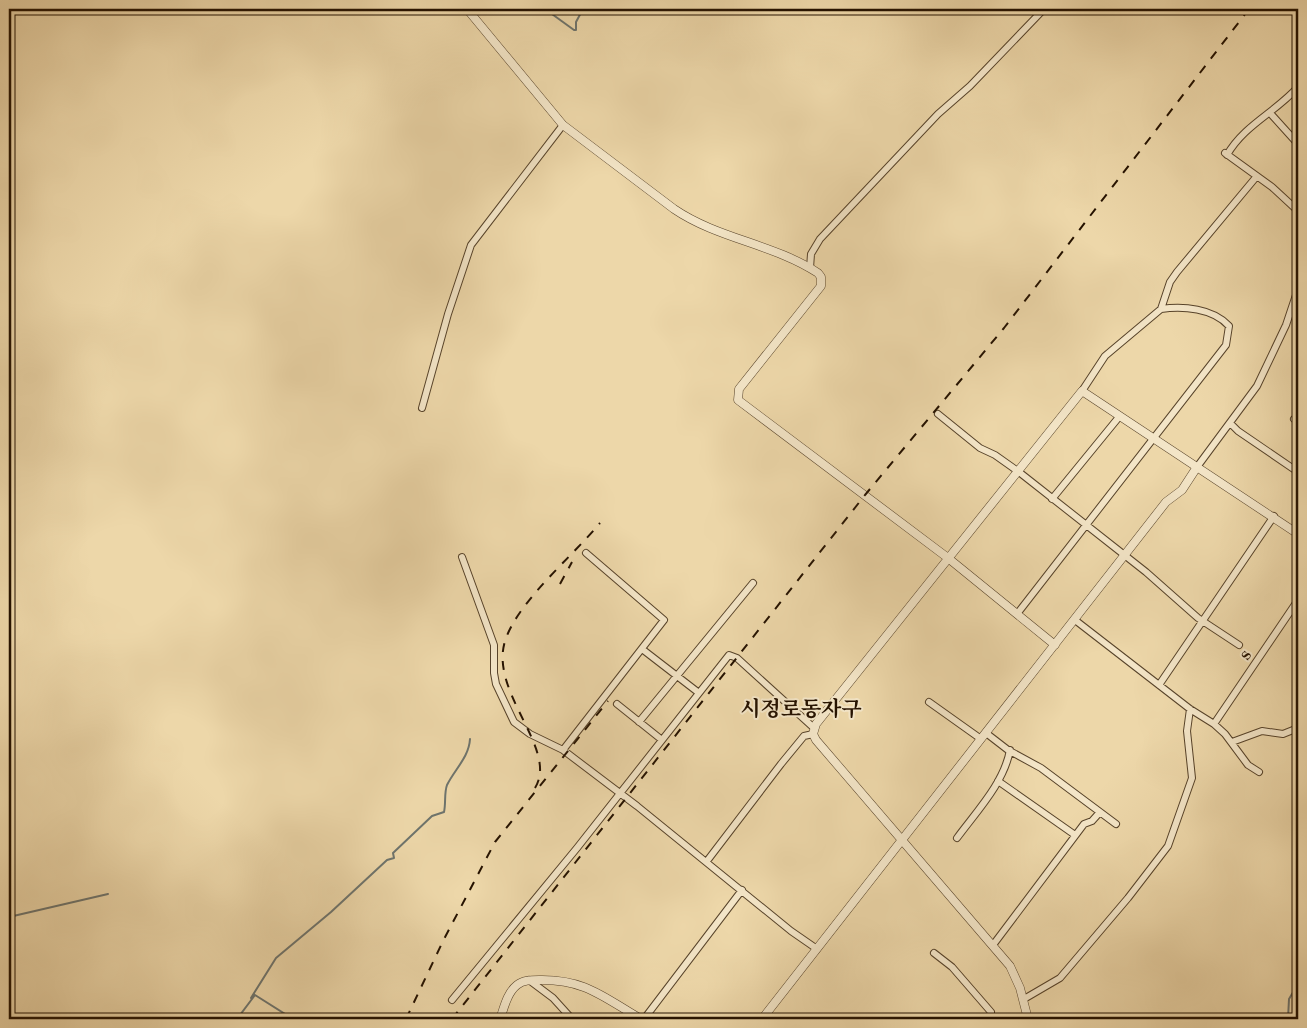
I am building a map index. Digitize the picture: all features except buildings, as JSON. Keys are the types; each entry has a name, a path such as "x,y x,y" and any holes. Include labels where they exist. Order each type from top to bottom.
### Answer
{"street":[{"path":"467,9 563,125 684,216 773,250 810,268 821,277 821,286 739,388 738,400 948,558 1056,645"},
{"path":"810,268 811,254 820,240 938,114 962,94 1044,9"},
{"path":"1298,87 1270,113 1243,132 1225,154 1257,176 1298,211"},
{"path":"1270,113 1298,144"},
{"path":"422,408 448,314 471,245 563,125"},
{"path":"1162,309 1170,282 1177,272 1257,176"},
{"path":"762,1019 1166,502 1182,490 1264,374 1272,351 1286,325 1298,289"},
{"path":"707,861 787,757 804,736 813,731 948,558 1019,472 1082,391 1105,356 1162,309 1173,307 1211,314 1228,326 1226,345 1017,614"},
{"path":"1082,391 1152,439 1274,516 1298,534"},
{"path":"938,414 980,448 1019,472 1124,555 1204,622 1239,645"},
{"path":"1052,499 1119,417"},
{"path":"1230,422 1238,431 1298,472"},
{"path":"1159,685 1204,622 1274,516"},
{"path":"563,750 664,618 643,603 586,553"},
{"path":"462,557 494,645 494,678 509,714 519,727 563,750 707,861 791,930 817,948"},
{"path":"639,722 753,583"},
{"name":"s","path":"1214,724 1298,600"},
{"path":"1075,620 1190,709 1214,724 1232,742 1248,764 1258,772"},
{"path":"642,649 699,694"},
{"path":"452,1000 726,658 732,654 813,731 902,840 993,945 1012,971 1024,1000 1028,1019"},
{"path":"929,702 983,736 1041,768 1116,824"},
{"path":"617,704 662,740"},
{"path":"1024,1000 1060,978 1128,898 1168,846 1192,778 1186,730 1190,709"},
{"path":"1232,742 1262,731 1288,733 1298,728"},
{"path":"957,838 998,781 1008,762 1010,750"},
{"path":"998,781 1075,835"},
{"path":"993,945 1075,835 1084,824 1092,821 1100,812"},
{"path":"500,1019 513,988 520,982 529,980 575,983 611,999 643,1019 742,890"},
{"path":"934,953 952,967 991,1012 985,1019"},
{"path":"529,980 553,998 572,1019"}],"waterway":[{"path":"473,9 479,13 485,9"},
{"path":"545,9 574,30 576,30 576,22 583,9"},
{"path":"251,998 276,958 331,912 387,860 394,858 393,853 432,816 444,812 447,785 467,752 470,739"},
{"path":"9,917 108,894"},
{"path":"1288,1019 1289,999 1298,984"},
{"path":"237,1019 255,995 293,1019"}],"railway":[{"path":"452,1019 865,495 1004,328 1249,9"},
{"path":"535,788 540,773 538,756 506,680 503,661 505,641 521,610 533,595 600,523"},
{"path":"560,584 572,562"},
{"path":"406,1019 443,941 495,842 608,701"}],"district":[{"name":"시정로동자구","path":"801,709"}]}
